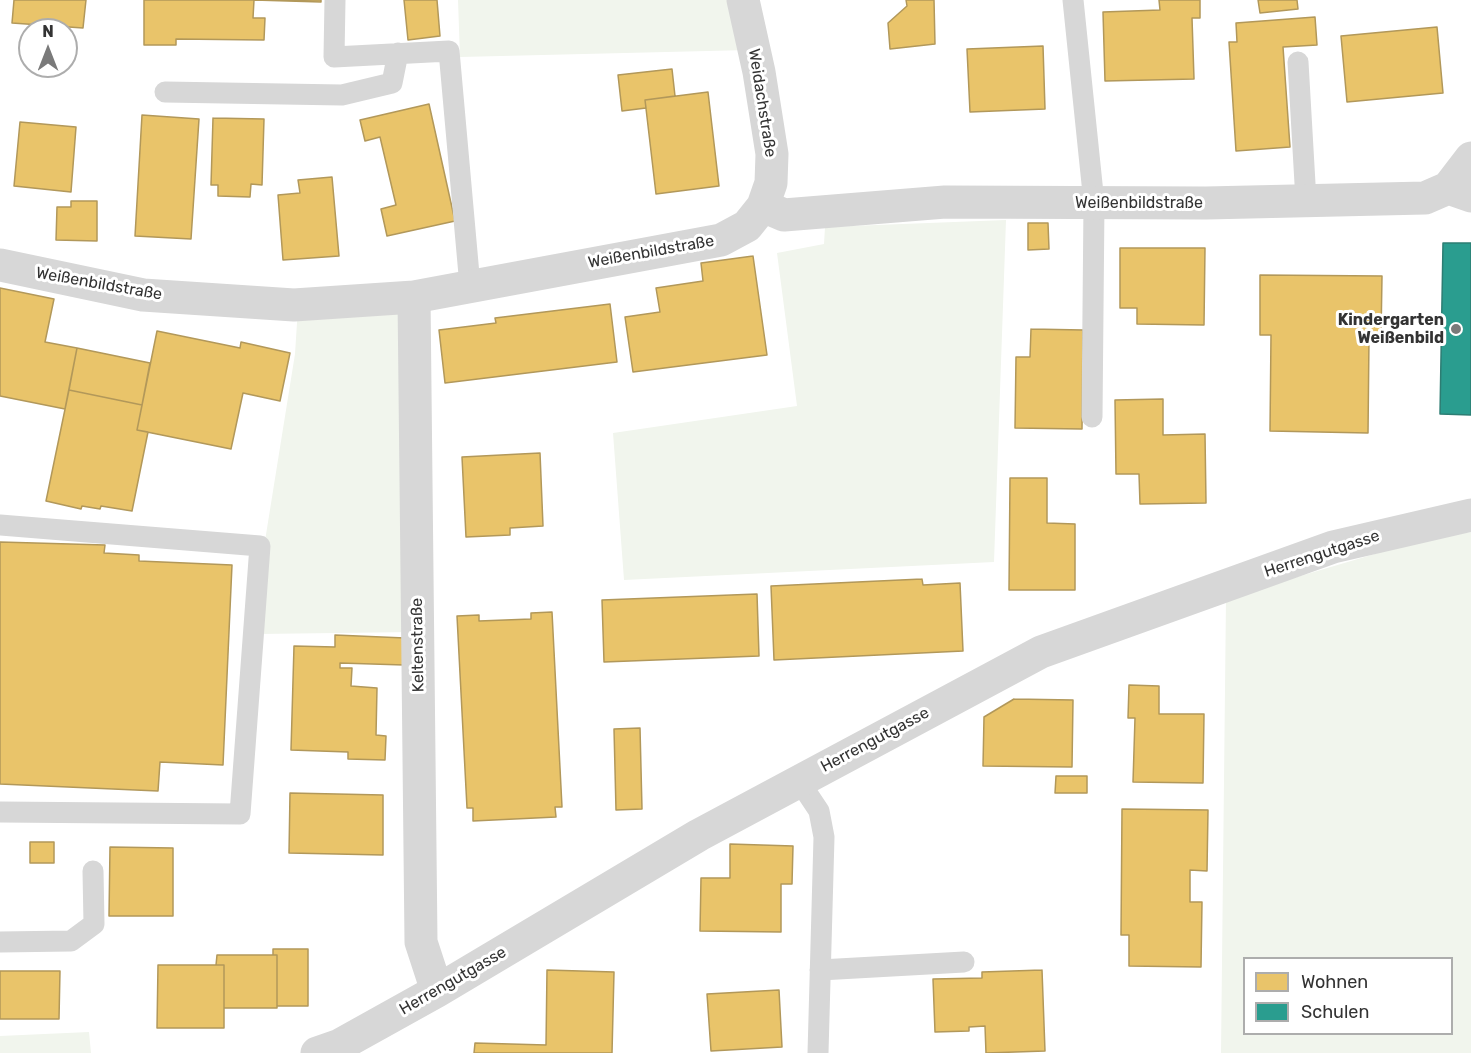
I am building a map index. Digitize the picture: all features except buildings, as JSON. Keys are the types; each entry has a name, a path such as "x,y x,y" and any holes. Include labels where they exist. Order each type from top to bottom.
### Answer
{"street":[{"name":"Weidachstraße","path":"742,0 759,72 772,154 771,183 763,206"},
{"path":"1460,192 1471,158"},
{"name":"Weißenbildstraße","path":"0,265 143,295 294,305 414,297 721,240 747,226 763,206 784,214 945,202 1306,201 1425,198 1460,192"},
{"name":"Keltenstraße","path":"414,297 422,942 437,991"},
{"name":"Herrengutgasse","path":"317,1053 340,1045 437,991 699,835 1041,652 1333,547 1471,515"}],"lane":[{"path":"335,0 334,57 449,51 470,286"},
{"path":"1073,0 1094,203 1092,417"},
{"path":"165,92 342,95 392,83 398,66 398,53"},
{"path":"1298,62 1306,201"},
{"path":"0,525 260,546 240,814 0,812"},
{"path":"799,781 819,811 824,837 818,1053"},
{"path":"0,942 72,941 94,924 93,871"},
{"path":"820,970 964,962"}],"shaded area":[{"path":"458,0 739,0 749,50 460,57"},
{"path":"1006,220 994,562 624,580 613,433 797,406 777,253 824,244 825,227"},
{"path":"412,300 415,632 258,634 264,547 295,354 298,307"},
{"path":"1471,532 1471,1053 1221,1053 1226,598 1422,540"},
{"path":"89,1032 91,1053 0,1053 0,1036"}],"place":[{"name":"Kindergarten Weißenbild","path":"1456,329"}]}
